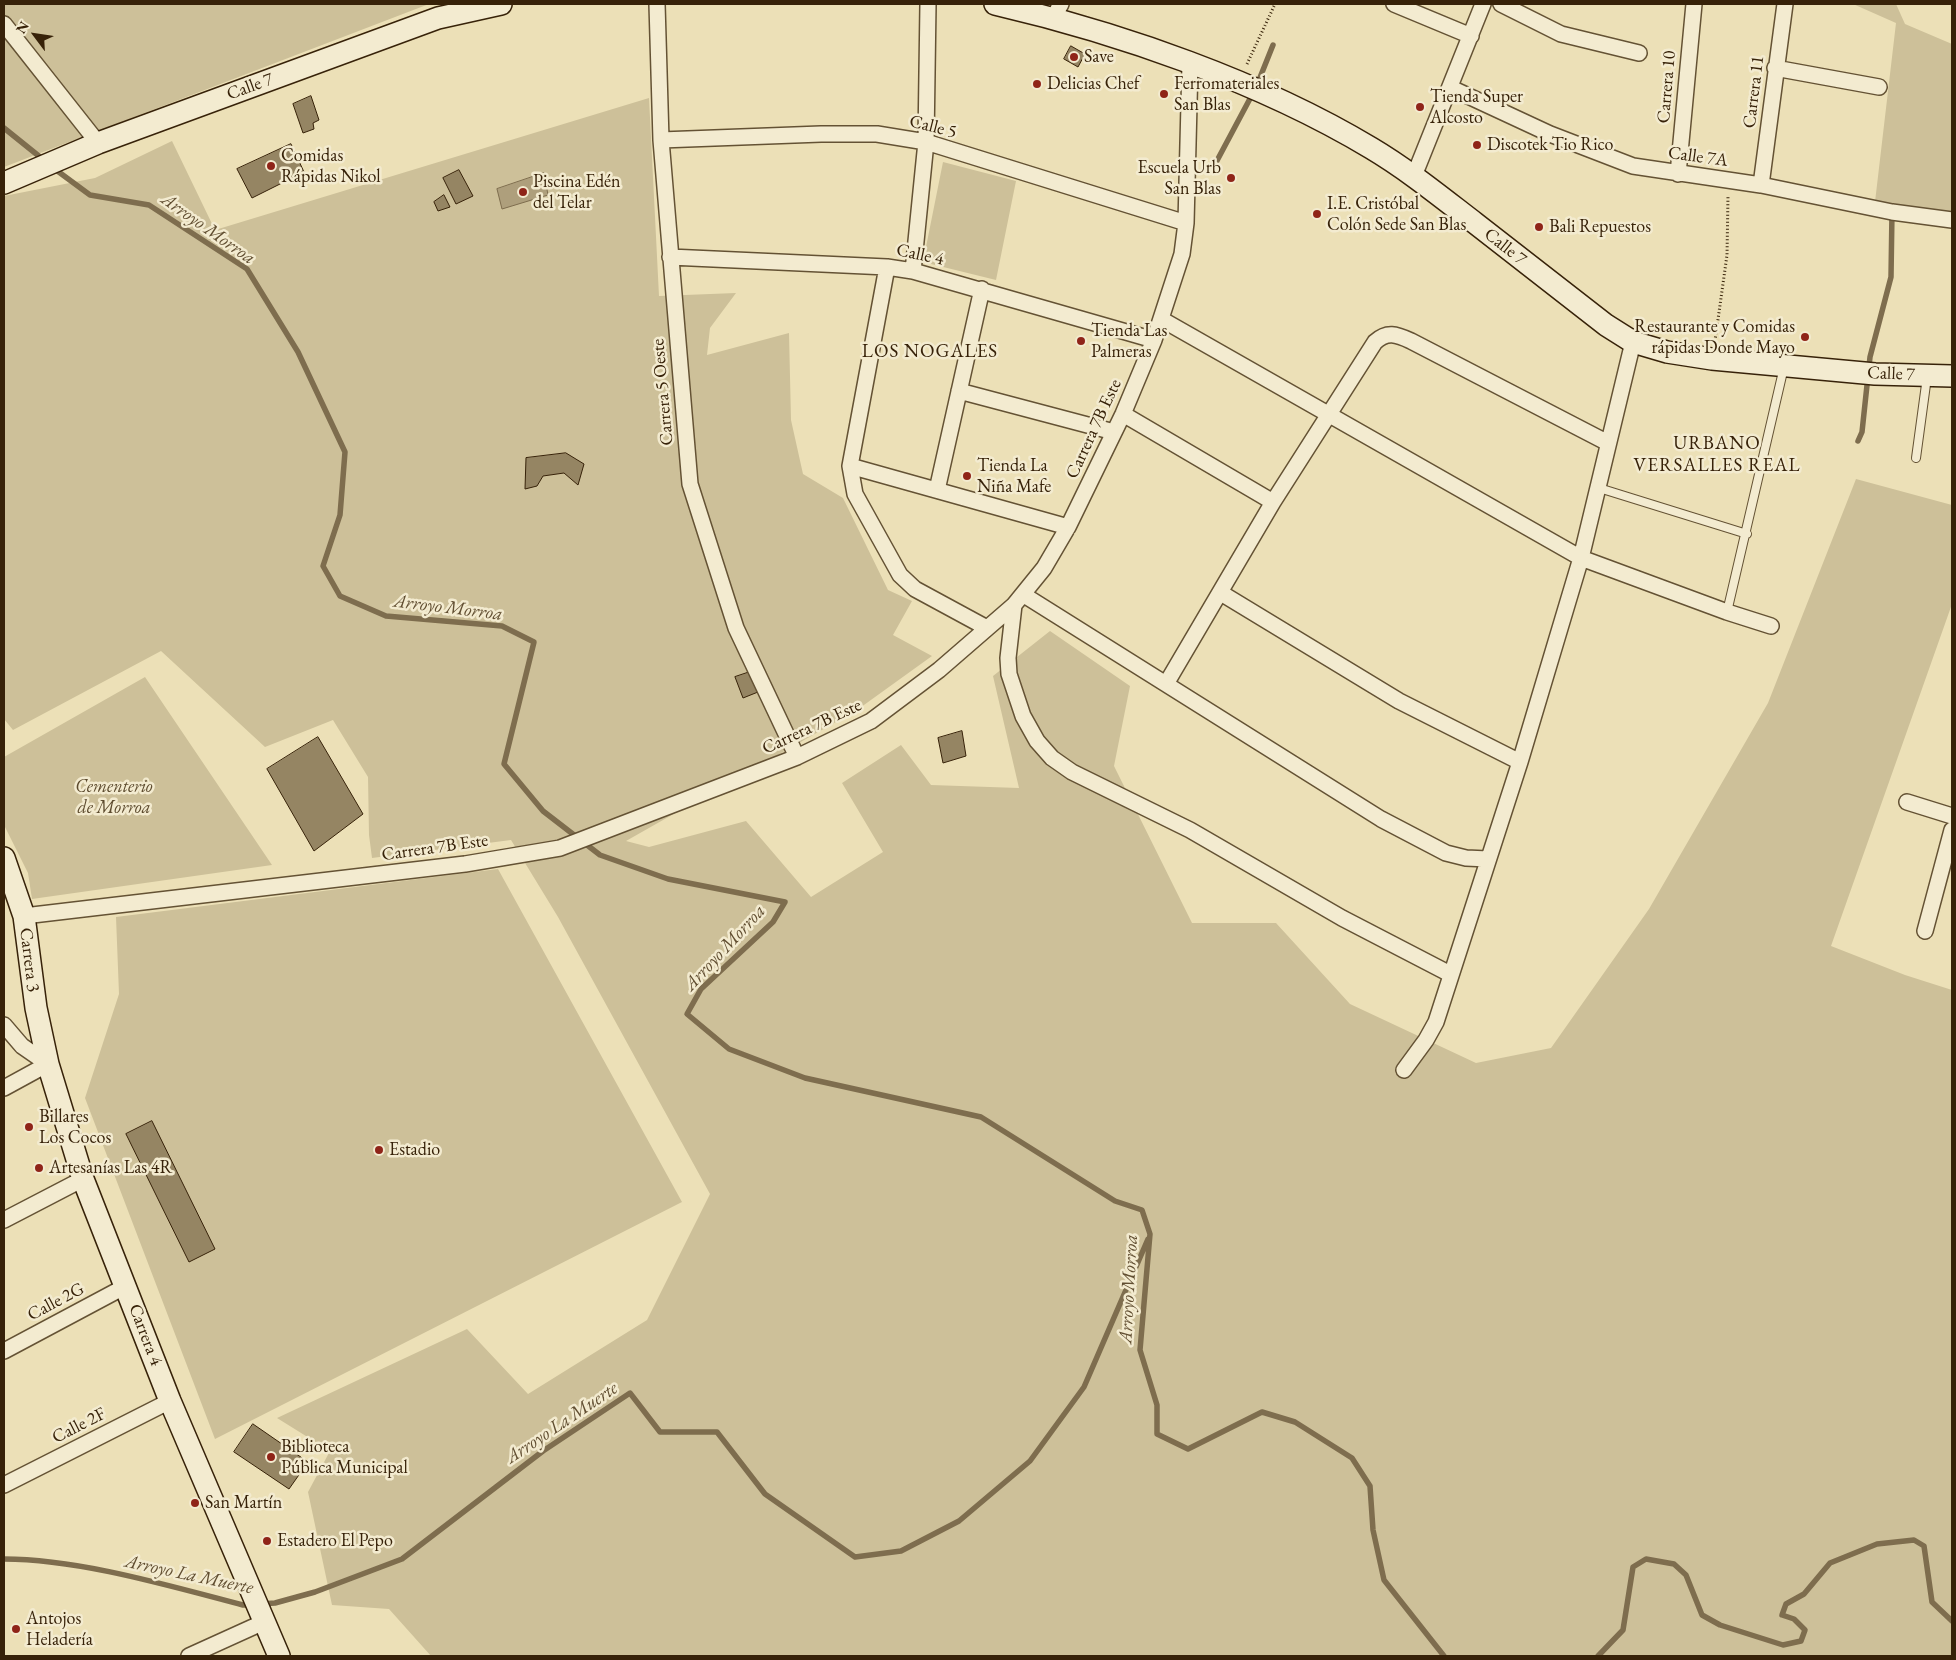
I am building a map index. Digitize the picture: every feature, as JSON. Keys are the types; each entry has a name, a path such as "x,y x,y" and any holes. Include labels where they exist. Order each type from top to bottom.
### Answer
{"street":[{"name":"Calle 7","path":"4,183 25,172 98,143 438,18 501,4"},
{"name":"Carrera 5 Oeste","path":"657,4 661,140 690,484 736,628 797,757"},
{"path":"913,271 926,142 928,4"},
{"name":"Calle 7","path":"995,4 1057,11 1248,87 1341,131 1414,176 1606,325 1633,342 1667,352 1712,359 1869,373 1952,376"},
{"path":"1394,4 1471,36"},
{"path":"1414,176 1451,88 1483,4"},
{"path":"1501,4 1561,34 1639,53"},
{"name":"Carrera 10","path":"1678,174 1694,4"},
{"name":"Carrera 11","path":"1761,185 1775,68 1785,4"},
{"path":"4,24 98,143"},
{"name":"Carrera 7B Este","path":"24,916 465,864 560,848 797,757 871,721 939,670 1019,600 1044,568 1068,527 1123,414 1154,340 1182,254 1186,223 1190,64"},
{"path":"1775,68 1879,87"},
{"name":"Calle 7A","path":"1451,88 1550,134 1623,162 1678,174 1761,185 1892,212 1952,220"},
{"name":"Calle 5","path":"661,140 821,134 877,134 926,142 1186,223"},
{"name":"Calle 4","path":"670,257 887,267 913,271 982,289 1154,340"},
{"path":"887,267 850,466 854,494 900,575 915,589 987,628"},
{"path":"937,490 982,289"},
{"path":"1161,319 1581,558 1727,612 1771,626"},
{"path":"1166,684 1273,502 1374,342 1382,336 1389,333 1411,341 1608,443"},
{"path":"1404,1070 1426,1040 1436,1022 1520,762 1581,558 1633,342"},
{"path":"959,391 1114,432"},
{"path":"1123,414 1273,502"},
{"path":"850,466 1068,527"},
{"path":"1220,592 1399,701 1520,762"},
{"path":"1450,974 1342,918 1190,830 1072,772 1052,758 1037,741 1023,716 1009,674 1008,658 1019,600 1166,684 1381,819 1420,841 1446,853 1466,858 1488,860"},
{"path":"1907,802 1952,816"},
{"path":"1924,932 1952,830"},
{"name":"Carrera 3","path":"4,858 24,916 36,1008 48,1064"},
{"path":"4,1025 22,1046 48,1064 4,1088"},
{"name":"Carrera 4","path":"48,1064 83,1179 170,1401 279,1656"},
{"path":"4,1220 83,1179"},
{"name":"Calle 2G","path":"4,1351 126,1286"},
{"name":"Calle 2F","path":"4,1486 170,1401"},
{"path":"189,1656 261,1616"}],"lane":[{"path":"1727,612 1785,365"},
{"path":"1916,458 1927,375"},
{"path":"1599,488 1746,534"}],"path":[{"path":"1248,87 1275,4"},
{"path":"1712,359 1727,255 1729,181"}],"green space":[{"path":"4,4 429,4 4,167"},
{"path":"1853,4 1896,4 1905,24 1952,44 1952,214 1875,202 1896,23"},
{"path":"649,98 659,296 736,293 710,328 707,355 789,333 791,420 803,474 843,498 888,590 912,601 893,635 932,656 857,710 626,841 649,847 746,821 811,897 883,852 842,783 901,745 931,785 1019,788 993,676 1050,631 1130,686 1114,766 1192,923 1276,923 1350,1004 1476,1063 1551,1048 1649,909 1768,703 1856,479 1952,505 1952,604 1831,946 1905,975 1952,990 1952,1656 431,1656 389,1609 332,1605 308,1492 330,1451 277,1418 467,1329 528,1394 647,1320 710,1194 558,917 511,840 372,858 369,835 368,777 333,720 265,747 161,651 13,730 4,719 4,196 95,178 172,141 215,230"},
{"path":"943,162 1016,181 996,280 923,262"},
{"name":"Cementerio de Morroa","path":"145,677 272,865 32,899 28,873 4,825 4,757"},
{"name":"Estadio","path":"498,869 682,1202 215,1439 85,1098 119,994 116,917"}],"shaded area":[{"name":"Piscina Edén del Telar","path":"544,173 548,195 502,209 497,189"}],"building":[{"name":"Save","path":"1071,46 1085,54 1078,67 1064,59"},
{"path":"311,96 319,120 313,123 314,129 303,133 293,104"},
{"path":"291,144 304,172 252,198 237,169"},
{"path":"459,170 473,196 456,204 443,178"},
{"path":"444,195 450,207 438,211 434,202"},
{"path":"566,453 584,464 578,485 564,473 543,476 537,486 525,489 526,458"},
{"path":"750,672 758,692 743,698 735,677"},
{"path":"962,731 966,756 943,763 938,738"},
{"path":"318,737 363,814 314,851 267,769"},
{"path":"152,1121 215,1249 189,1262 126,1134"},
{"name":"Biblioteca Pública Municipal","path":"253,1424 308,1462 289,1489 234,1452"}],"waterway":[{"path":"1257,85 1273,45"},
{"path":"1212,170 1253,93"},
{"name":"Arroyo Morroa","path":"4,128 45,161"},
{"name":"Arroyo Morroa","path":"52,167 90,195 149,205 247,269 298,352 345,452 340,515 323,566 340,596 386,616 502,626 534,642 504,764 543,811 600,855 668,879 785,902 773,922 701,989 687,1014 729,1049 805,1078 981,1117 1115,1201 1142,1210 1150,1234 1140,1350 1157,1405 1157,1434 1188,1449 1262,1412 1295,1422 1352,1458 1370,1486 1373,1530 1384,1580 1444,1656"},
{"path":"1858,441 1862,432 1870,357 1891,277 1892,212"},
{"name":"Arroyo La Muerte","path":"261,1604 275,1603 315,1592 402,1559 543,1451 630,1393 660,1432 717,1432 765,1494 855,1557 901,1551 959,1521 1030,1461 1084,1387 1148,1239"},
{"name":"Arroyo Morroa","path":"1598,1656 1623,1630 1633,1567 1646,1559 1674,1564 1686,1575 1702,1615 1720,1625 1783,1645 1801,1641 1805,1630 1794,1619 1782,1615 1786,1604 1804,1594 1830,1563 1877,1544 1914,1540 1924,1546 1932,1602 1952,1621"},
{"name":"Arroyo La Muerte","path":"4,1559 33,1560 93,1569 155,1582 243,1605 252,1605"}],"place":[{"name":"Save","path":"1074,57"},
{"name":"Delicias Chef","path":"1037,84"},
{"name":"Ferromateriales San Blas","path":"1164,94"},
{"name":"Tienda Super Alcosto","path":"1420,107"},
{"name":"Discotek Tio Rico","path":"1477,145"},
{"name":"Comidas Rápidas Nikol","path":"271,166"},
{"name":"Escuela Urb San Blas","path":"1231,178"},
{"name":"Piscina Edén del Telar","path":"523,192"},
{"name":"I.E. Cristóbal Colón Sede San Blas","path":"1317,214"},
{"name":"Bali Repuestos","path":"1539,227"},
{"name":"Restaurante y Comidas rápidas Donde Mayo","path":"1805,337"},
{"name":"Tienda Las Palmeras","path":"1081,341"},
{"name":"Tienda La Niña Mafe","path":"967,476"},
{"name":"Billares Los Cocos","path":"29,1127"},
{"name":"Estadio","path":"379,1150"},
{"name":"Artesanías Las 4R","path":"39,1168"},
{"name":"Biblioteca Pública Municipal","path":"271,1457"},
{"name":"San Martín","path":"195,1503"},
{"name":"Estadero El Pepo","path":"267,1541"},
{"name":"Antojos Heladería","path":"16,1629"}],"district":[{"name":"LOS NOGALES","path":"930,352"},
{"name":"URBANO VERSALLES REAL","path":"1717,455"}]}
